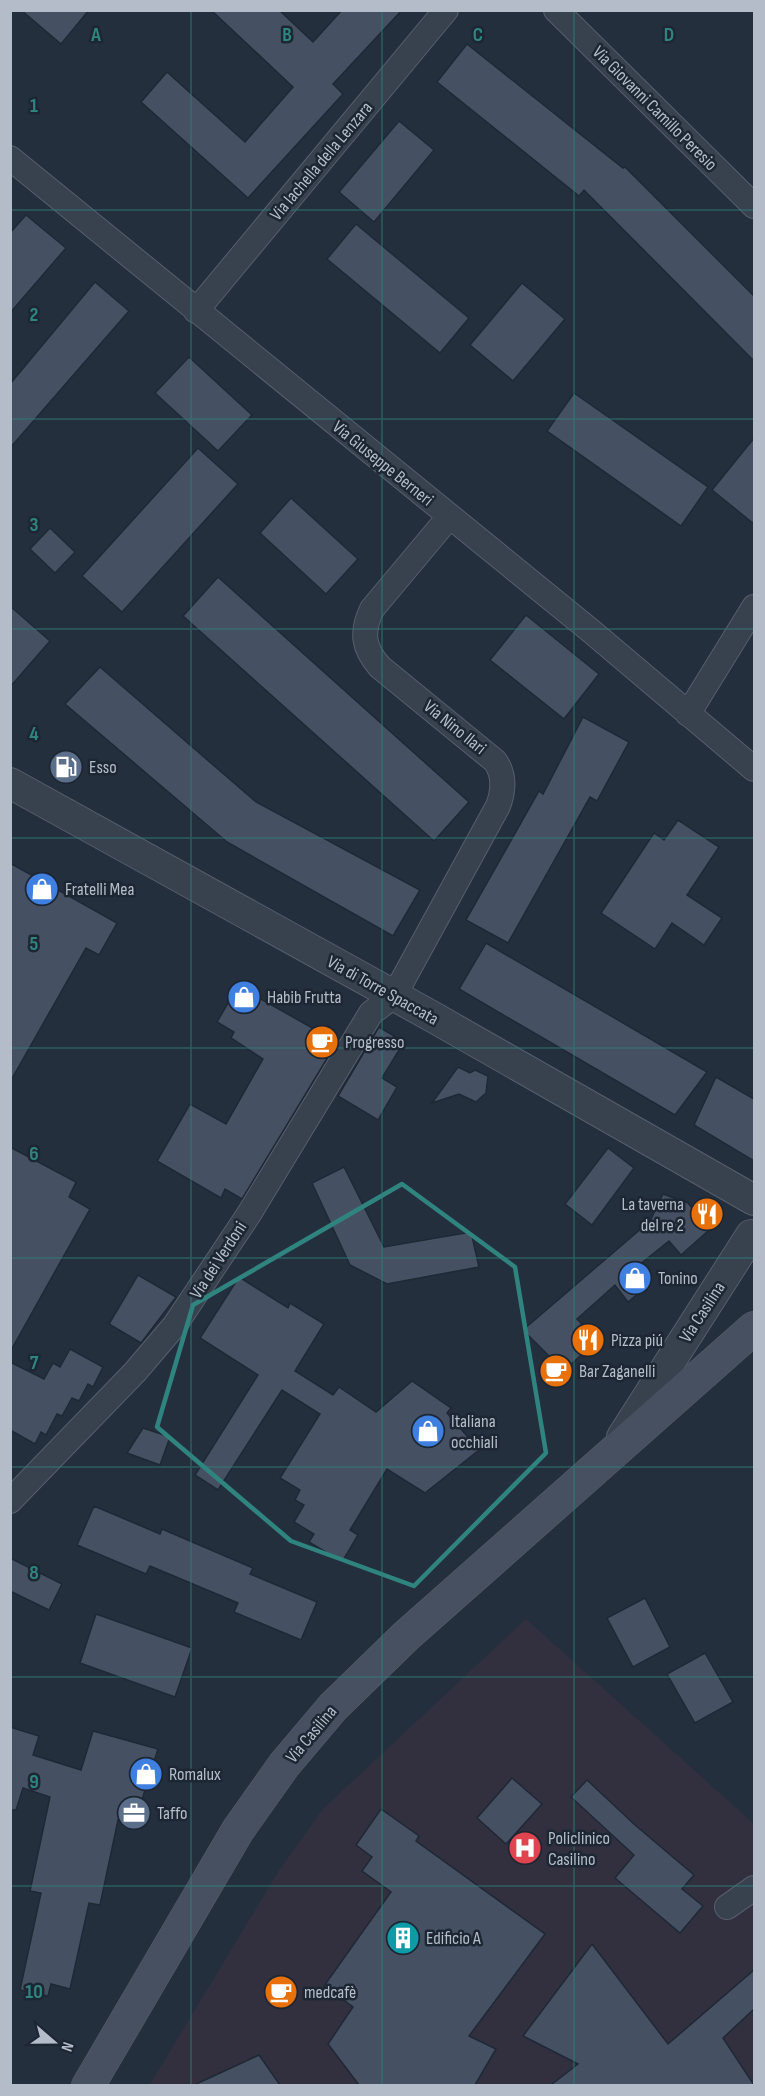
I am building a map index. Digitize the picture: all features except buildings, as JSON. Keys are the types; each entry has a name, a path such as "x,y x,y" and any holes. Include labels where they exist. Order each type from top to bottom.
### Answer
{"main road":[{"name":"Via Casilina","path":"88,2085 223,1854 284,1765 333,1707 380,1660 754,1328"}],"street":[{"name":"Via Iachella della Lenzara","path":"196,311 446,10"},
{"name":"Via Giovanni Camillo Peresio","path":"556,10 754,206"},
{"name":"Via Giuseppe Berneri","path":"10,158 754,769"},
{"name":"Via Nino Ilari","path":"394,996 498,806 503,786 499,767 489,755 380,667 364,642 365,626 372,609 449,517"},
{"path":"688,714 754,607"},
{"name":"Via di Torre Spaccata","path":"10,783 394,996 754,1200"},
{"name":"Via dei Verdoni","path":"10,1501 160,1345 249,1214 371,1013 394,996"},
{"path":"710,1175 753,1238"},
{"name":"Via Casilina","path":"615,1450 753,1238"},
{"path":"727,1907 745,1892 754,1888"}],"highlighted area":[{"path":"402,1184 515,1267 546,1453 414,1586 291,1541 157,1427 193,1305"}],"shaded area":[{"name":"Policlinico Casilino","path":"526,1619 754,1824 754,2085 149,2086 278,1872 323,1809"}],"place":[{"name":"Esso","path":"66,767"},
{"name":"Fratelli Mea","path":"42,889"},
{"name":"Habib Frutta","path":"244,997"},
{"name":"Progresso","path":"322,1042"},
{"name":"La taverna del re 2","path":"707,1214"},
{"name":"Tonino","path":"635,1278"},
{"name":"Pizza piú","path":"588,1340"},
{"name":"Bar Zaganelli","path":"556,1371"},
{"name":"Italiana occhiali","path":"428,1431"},
{"name":"Romalux","path":"146,1774"},
{"name":"Taffo","path":"134,1813"},
{"name":"Policlinico Casilino","path":"525,1848"},
{"name":"Edificio A","path":"403,1938"},
{"name":"medcafè","path":"281,1992"}]}
